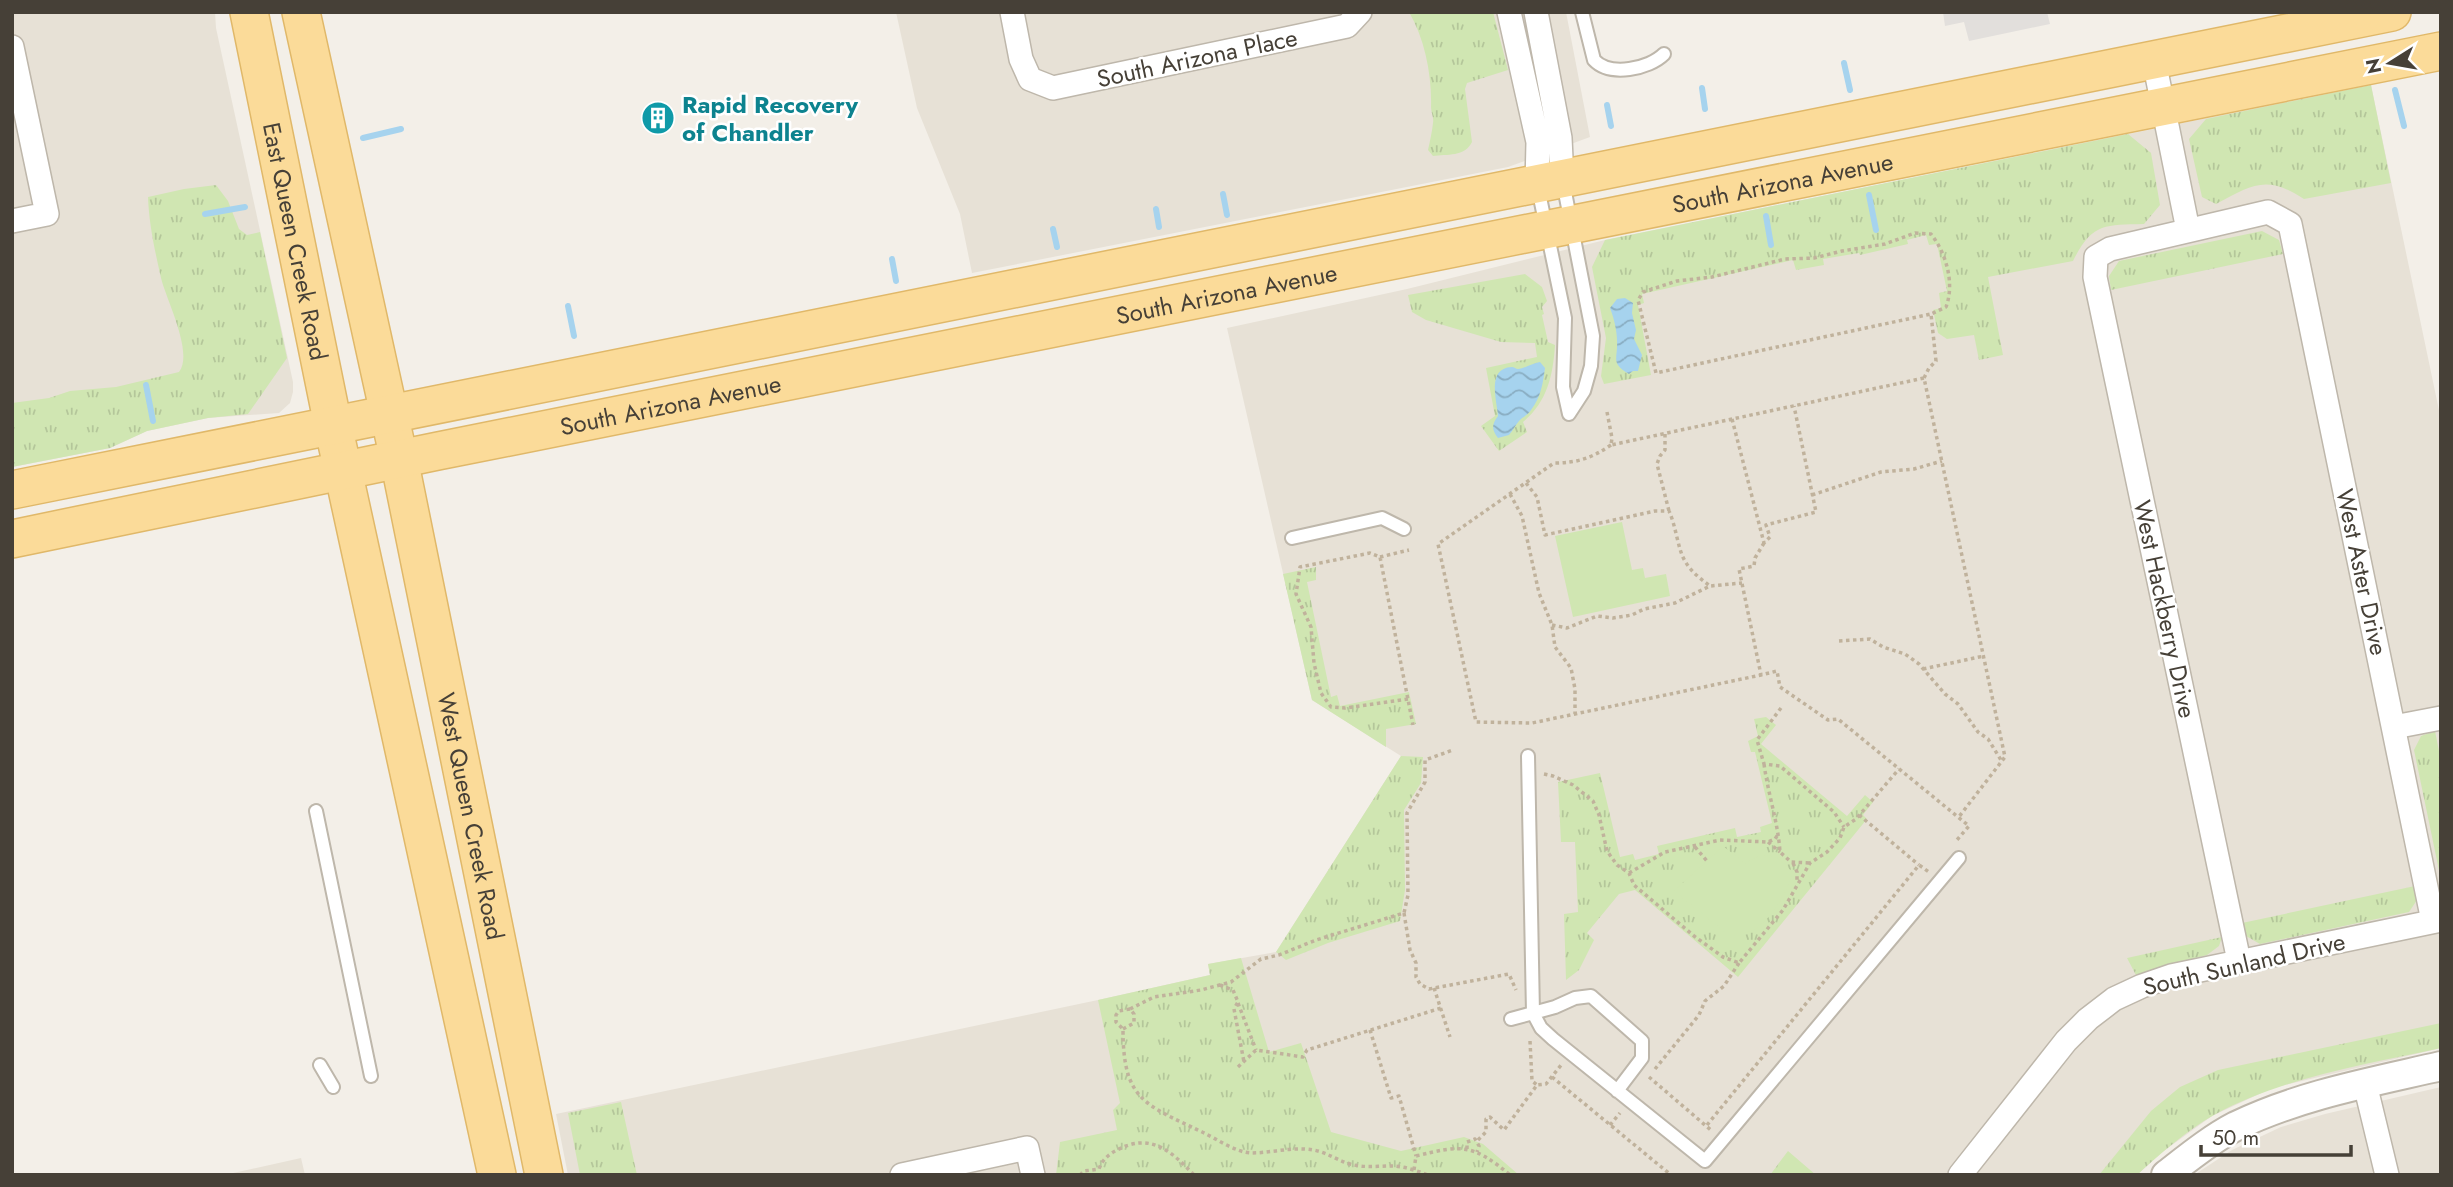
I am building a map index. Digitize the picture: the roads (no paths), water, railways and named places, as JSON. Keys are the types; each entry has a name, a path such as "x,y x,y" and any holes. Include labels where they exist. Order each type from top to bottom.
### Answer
{"main road":[{"name":"East Queen Creek Road","path":"249,12 342,471"},
{"path":"301,12 399,459"},
{"name":"South Arizona Avenue","path":"12,491 2392,12"},
{"name":"South Arizona Avenue","path":"12,539 399,459 2441,51"},
{"path":"955,300 964,346"},
{"name":"West Queen Creek Road","path":"399,459 544,1175"},
{"name":"West Queen Creek Road","path":"342,471 497,1175"}],"street":[{"name":"South Arizona Place","path":"1012,12 1021,59 1030,79 1053,88 1347,26 1360,12"},
{"path":"1508,12 1538,142 1550,181"},
{"path":"1536,12 1560,138 1550,181"},
{"path":"12,47 47,214 12,221"},
{"path":"2154,61 2188,230"},
{"name":"West Aster Drive","path":"2188,230 2268,212 2290,224 2394,727 2437,920"},
{"name":"West Hackberry Drive","path":"2188,230 2110,249 2096,257 2095,277 2239,961"},
{"path":"2394,727 2441,718"},
{"name":"South Sunland Drive","path":"1960,1175 2066,1041 2114,999 2171,976 2437,920"},
{"path":"2166,1175 2234,1127 2304,1099 2441,1066"},
{"path":"2365,1084 2388,1175"},
{"path":"902,1175 1027,1148 1032,1175"}],"lane":[{"path":"1582,12 1594,60 1599,66 1620,69 1642,65 1657,61 1664,54"},
{"path":"1550,181 1559,227 1564,318 1563,387 1569,414 1584,391 1591,366 1593,337 1590,314 1559,227 1550,181"},
{"path":"1564,318 1590,314"},
{"path":"1292,538 1382,518 1404,528"},
{"path":"1528,756 1533,1013 1541,1028 1570,1053 1706,1161 1954,854"},
{"path":"316,811 371,1076"},
{"path":"1511,1019 1575,998 1591,996 1642,1041 1642,1058 1617,1091"},
{"path":"320,1065 333,1087"}],"water":[{"path":"1625,298 1633,303 1636,330 1634,339 1642,355 1638,371 1629,374 1619,367 1616,360 1616,333 1610,308 1617,299"},
{"path":"1540,362 1545,368 1541,390 1534,405 1509,435 1498,438 1493,427 1498,416 1495,386 1499,373 1504,369 1520,369"}],"waterway":[{"path":"1844,63 1850,90"},
{"path":"1702,88 1705,109"},
{"path":"2395,90 2404,126"},
{"path":"1607,105 1611,126"},
{"path":"363,138 401,129"},
{"path":"1223,194 1227,215"},
{"path":"1869,195 1876,230"},
{"path":"205,214 245,207"},
{"path":"1156,209 1159,227"},
{"path":"1766,216 1771,245"},
{"path":"1053,229 1057,247"},
{"path":"892,259 896,281"},
{"path":"568,306 574,336"},
{"path":"146,385 153,421"}],"place":[{"name":"Rapid Recovery of Chandler","path":"658,118"}]}
